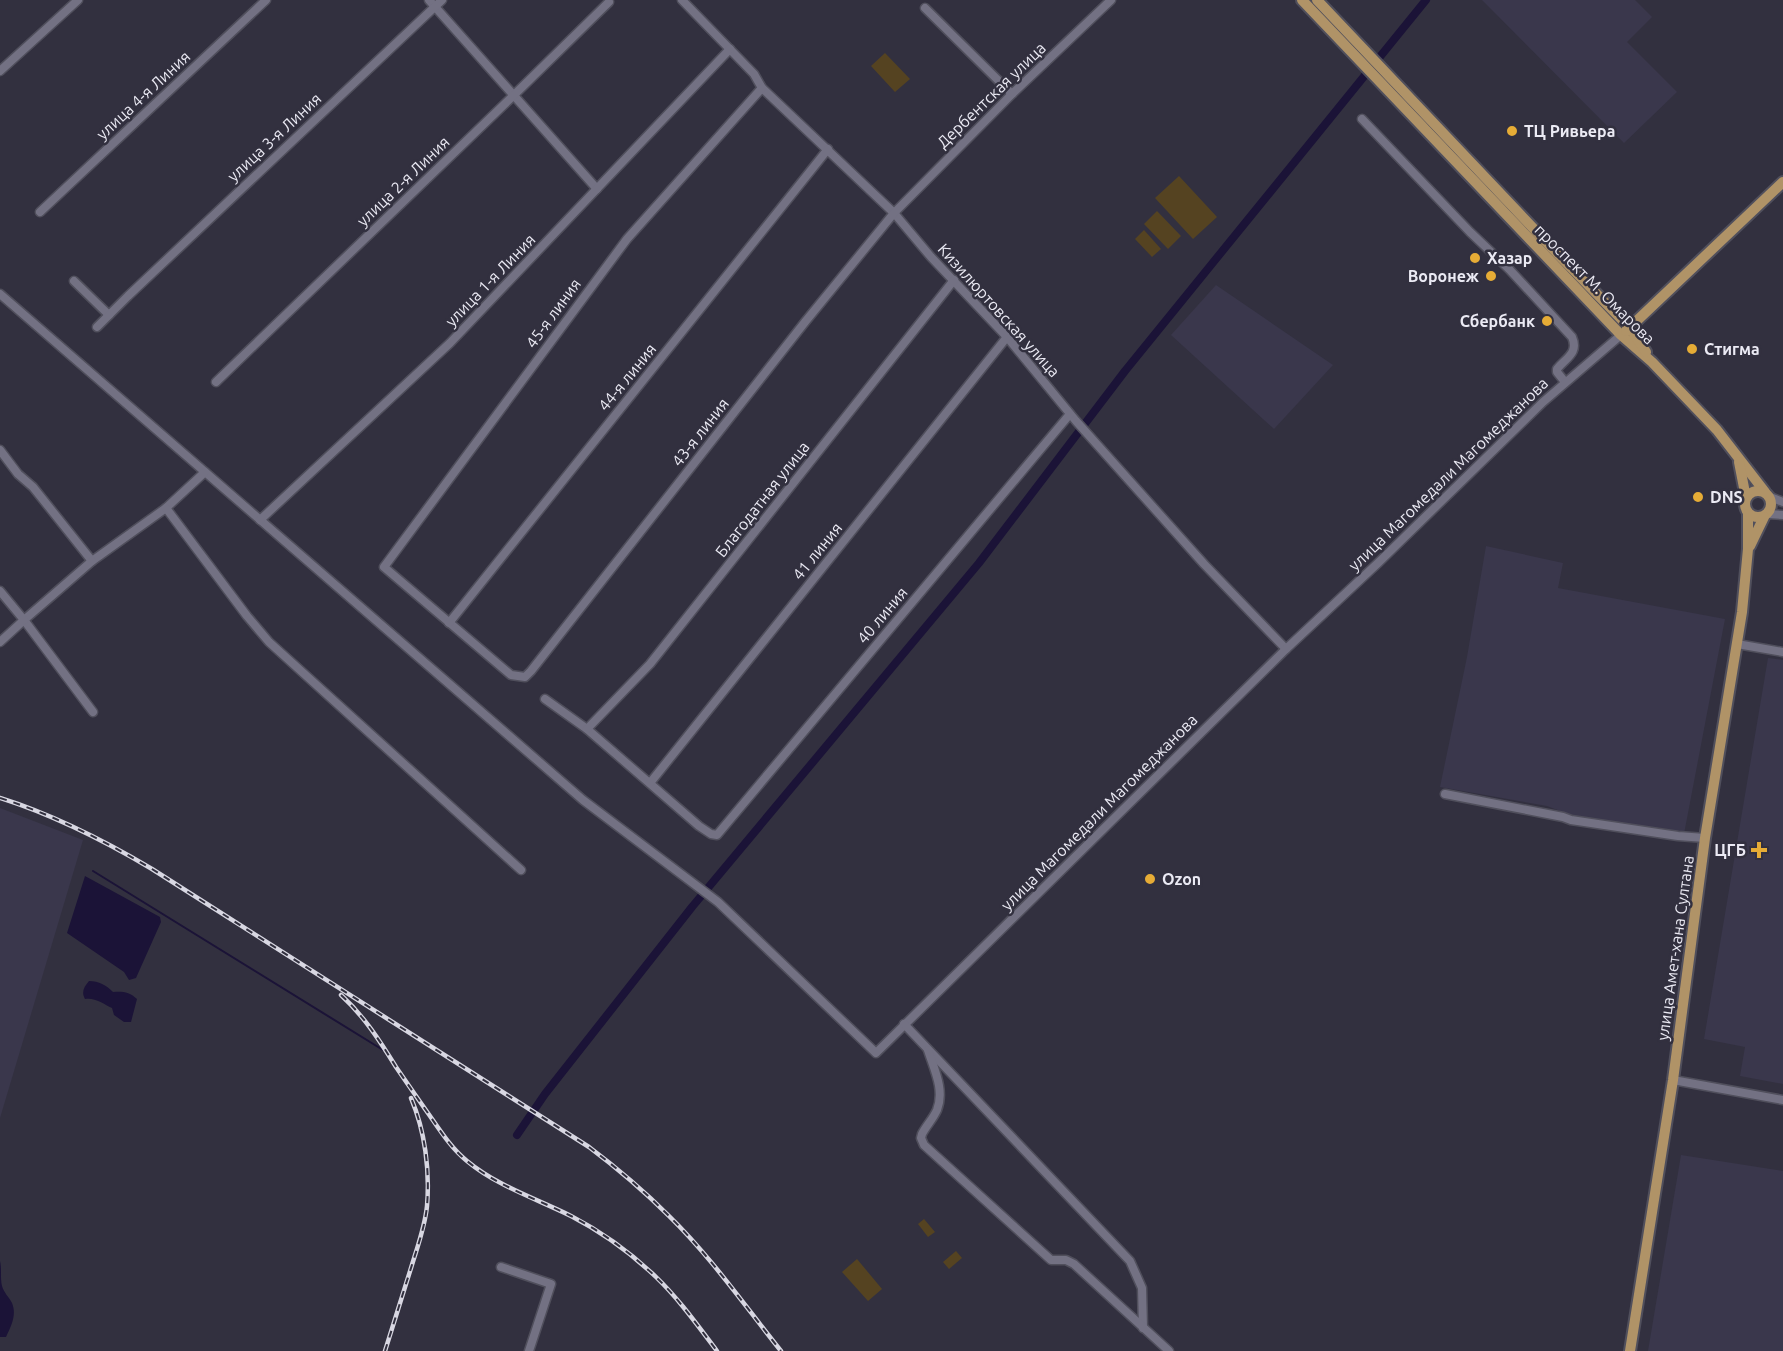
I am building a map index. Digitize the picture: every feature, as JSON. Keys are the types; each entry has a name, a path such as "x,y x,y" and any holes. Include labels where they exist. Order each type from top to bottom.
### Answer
{"main road":[{"name":"проспект М. Омарова","path":"1302,0 1367,61"},
{"name":"проспект М. Омарова","path":"1317,0 1382,78 1717,430 1767,495"},
{"path":"1625,332 1783,182"},
{"path":"1738,458 1746,498 1744,507 1748,514 1748,549"},
{"path":"1746,498 1750,493 1758,490 1767,495 1771,509 1748,549"},
{"path":"1748,514 1756,518 1766,515"},
{"name":"улица Амет-хана Султана","path":"1630,1351 1672,1080 1705,838 1737,644 1748,549"}],"street":[{"path":"0,71 78,0"},
{"name":"улица 4-я Линия","path":"40,212 266,0"},
{"name":"Кизилюртовская улица","path":"682,0 754,74 762,88 894,213 931,257 1007,337 1073,418 1204,564 1286,649"},
{"name":"Дербентская улица","path":"894,213 1012,94 1111,0"},
{"path":"435,2 597,189"},
{"name":"улица 3-я Линия","path":"97,327 435,2"},
{"name":"улица 2-я Линия","path":"216,382 609,2"},
{"path":"925,8 1012,94"},
{"name":"улица 1-я Линия","path":"260,520 450,343 730,49"},
{"name":"45-я линия","path":"449,623 384,567 627,238 762,88"},
{"path":"1362,119 1470,232 1509,269 1572,337 1575,349 1557,369 1565,382"},
{"name":"44-я линия","path":"449,623 828,149"},
{"name":"43-я линия","path":"449,623 511,675 525,676 531,671 805,322 894,213"},
{"name":"Благодатная улица","path":"587,729 650,664 954,280"},
{"path":"74,281 109,315"},
{"path":"0,294 260,520"},
{"name":"улица Магомедали Магомеджановa","path":"260,520 583,800 718,902 876,1053 1286,649 1565,382 1625,332"},
{"name":"41 линия","path":"650,783 1007,337"},
{"name":"40 линия","path":"650,783 711,834 717,835 1073,418"},
{"path":"0,450 92,561"},
{"path":"0,642 92,561 166,508 205,472"},
{"path":"1767,495 1783,502"},
{"path":"166,508 269,642 521,870"},
{"path":"1766,515 1783,515"},
{"path":"0,591 93,712"},
{"path":"1737,644 1783,652"},
{"path":"545,699 587,729 650,783"},
{"path":"1445,794 1570,820 1677,837 1705,838"},
{"path":"904,1024 1130,1261 1142,1288 1143,1328"},
{"path":"928,1050 940,1089 940,1100 937,1111 922,1134 924,1145 1052,1260 1065,1260 1074,1264 1169,1351"},
{"path":"1672,1080 1783,1100"},
{"path":"501,1267 551,1284 529,1351"}],"shaded area":[{"path":"1482,0 1635,0 1652,17 1627,42 1677,92 1624,143"},
{"path":"885,53 910,79 895,92 871,66"},
{"path":"1179,176 1217,217 1193,239 1155,198"},
{"path":"1157,211 1181,236 1168,249 1144,224"},
{"path":"1144,230 1161,249 1152,257 1135,239"},
{"path":"1216,285 1333,365 1274,429 1171,335"},
{"path":"1486,546 1563,563 1558,588 1725,619 1684,834 1570,815 1547,806 1440,787 1467,657"},
{"name":"ЦГБ","path":"1768,658 1783,660 1783,1084 1740,1076 1745,1047 1704,1039"},
{"path":"0,808 83,840 0,1118"},
{"path":"85,876 160,917 161,922 136,978 129,980 124,972 67,933"},
{"path":"89,981 102,984 113,992 129,993 137,999 131,1022 124,1022 114,1015 112,1008 102,1003 85,999 83,994"},
{"path":"1681,1155 1783,1171 1783,1351 1648,1351"},
{"path":"924,1219 935,1232 928,1237 918,1224"},
{"path":"956,1251 962,1258 949,1269 943,1262"},
{"path":"857,1259 882,1289 868,1301 842,1272"},
{"path":"0,1261 2,1286 12,1303 14,1312 6,1337 0,1337"}],"waterway":[{"path":"517,1135 545,1094 692,907 979,563 1125,371 1426,0"},
{"path":"93,871 383,1050"}],"railway":[{"path":"0,798 78,829 152,869 589,1147 620,1171 684,1232 781,1351"},
{"path":"341,995 371,1029 443,1134 462,1156 491,1178 583,1222 626,1251 673,1294 717,1351"},
{"path":"385,1351 420,1237 427,1206 428,1179 425,1151 420,1124 411,1098"}],"place":[{"name":"ТЦ Ривьера","path":"1512,131"},
{"name":"Хазар","path":"1475,258"},
{"name":"Воронеж","path":"1491,276"},
{"name":"Сбербанк","path":"1547,321"},
{"name":"Стигма","path":"1692,349"},
{"name":"DNS","path":"1698,497"},
{"name":"ЦГБ","path":"1759,850"},
{"name":"Ozon","path":"1150,879"}]}
